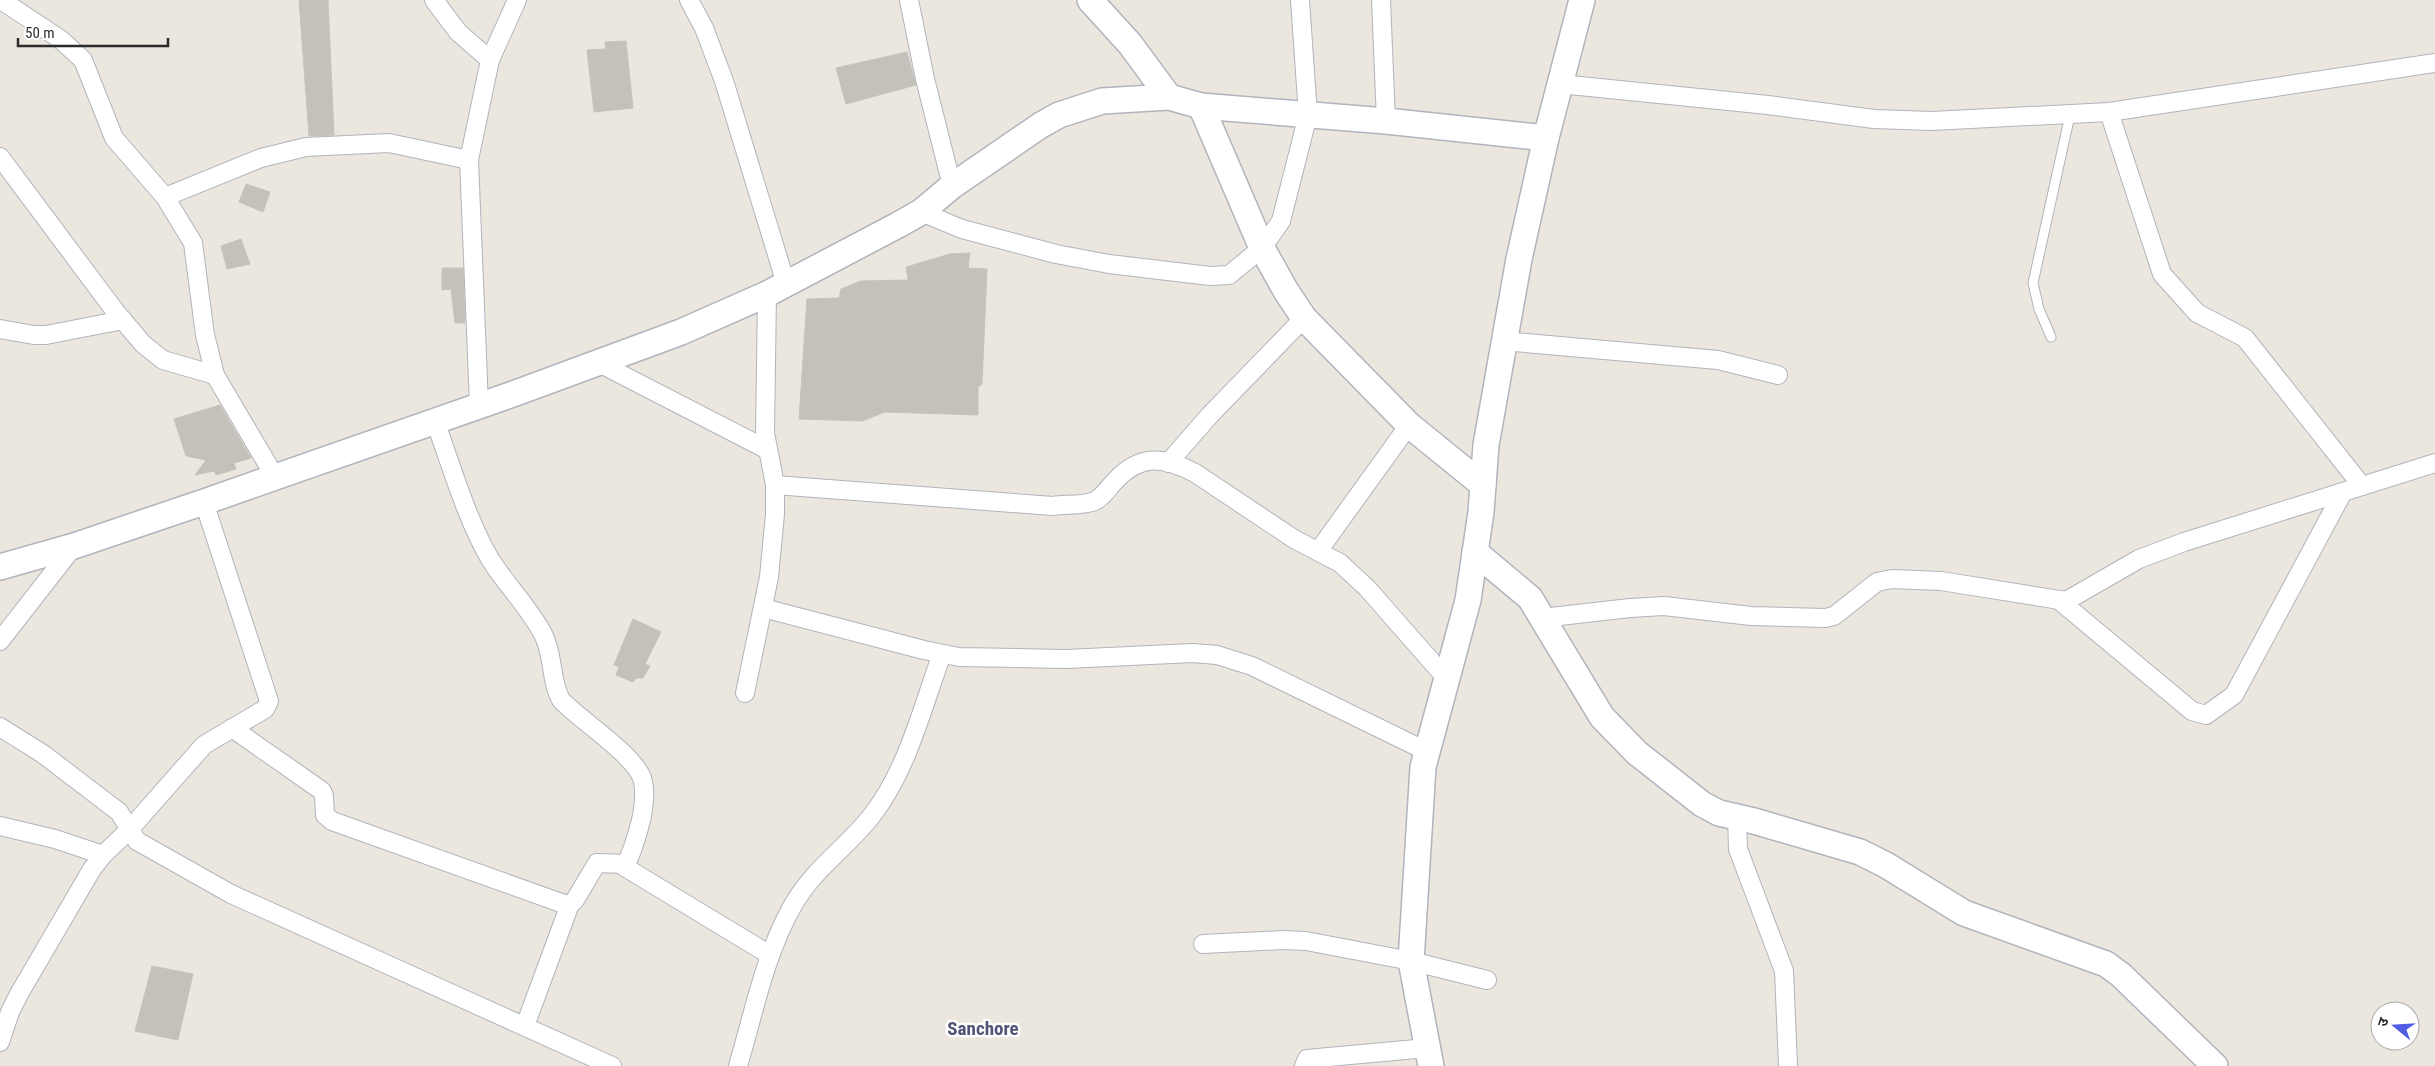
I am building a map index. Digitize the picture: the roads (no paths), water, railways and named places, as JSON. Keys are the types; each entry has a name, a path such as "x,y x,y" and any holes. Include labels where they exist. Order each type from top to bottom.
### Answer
{"street":[{"path":"2,0 41,25 74,50 83,60 114,138 165,197 193,243 205,335 215,374 275,477"},
{"path":"434,0 458,32 490,60"},
{"path":"479,405 470,160 490,60 517,0"},
{"path":"689,0 708,37 724,81 777,289 764,433 775,485 774,523 763,608 745,693"},
{"path":"909,0 925,79 952,186"},
{"path":"1090,0 1130,44 1169,97"},
{"path":"921,212 969,231 1056,254 1109,264 1210,276 1229,274 1262,248 1281,221 1308,115 1300,0"},
{"path":"1381,0 1386,121"},
{"path":"1304,1066 1307,1058 1429,1057 1411,961 1423,767 1468,600 1483,484 1486,445 1503,341 1546,138 1582,0"},
{"path":"1560,84 1903,120 2109,112 2435,63"},
{"path":"0,567 74,546 204,502 599,363 681,332 777,289 921,212 952,186 1041,125 1059,115 1102,101 1169,97 1201,106 1386,121 1546,138"},
{"path":"1201,106 1262,248 1286,291 1304,318 1410,425 1483,484"},
{"path":"2109,112 2162,274 2197,313 2245,338 2362,486"},
{"path":"165,197 261,158 306,147 389,143 470,160"},
{"path":"0,157 123,320 144,344 163,360 215,374"},
{"path":"1168,462 1210,415 1304,318"},
{"path":"0,329 34,335 46,335 123,320"},
{"path":"1503,341 1718,360 1778,375"},
{"path":"599,363 766,449"},
{"path":"435,421 483,545 498,571 543,634 549,649 557,693 561,700 613,744 641,776 644,790 640,822 634,845 626,864 623,866"},
{"path":"1319,550 1410,425"},
{"path":"775,485 1053,506 1096,500 1121,474 1136,463 1168,462 1195,473 1294,539 1319,550 1340,563 1367,588 1446,678"},
{"path":"1542,618 1664,606 1751,616 1825,618 1834,616 1877,582 1892,579 1941,581 2060,601 2071,598 2139,559 2175,545 2435,463"},
{"path":"2060,601 2192,711 2206,715 2234,695 2343,492"},
{"path":"0,1042 10,1012 19,994 92,869 103,855 129,830 197,751 264,709 269,701 204,502"},
{"path":"0,641 74,546"},
{"path":"1475,552 1524,592 1542,618 1591,702 1625,742 1702,804 1719,813 1860,852 1886,865 1964,914 2106,964 2120,975 2215,1066"},
{"path":"763,608 942,654 976,658 1066,659 1194,653 1217,655 1261,670 1426,752"},
{"path":"738,1066 770,955 781,928 802,890 813,875 873,814 899,773 942,654"},
{"path":"0,727 43,754 119,812 129,830 138,841 148,848 265,911 612,1066"},
{"path":"232,728 322,791 325,815 332,821 570,904"},
{"path":"1737,817 1738,849 1784,971 1788,1066"},
{"path":"0,826 55,839 103,855"},
{"path":"525,1026 570,904 575,900 594,865 601,861 623,866 770,955"},
{"path":"1202,944 1291,940 1411,961 1487,980"}],"lane":[{"path":"2051,337 2039,309 2033,283 2070,115"}],"district":[{"name":"Sanchore","path":"983,1028"}]}
